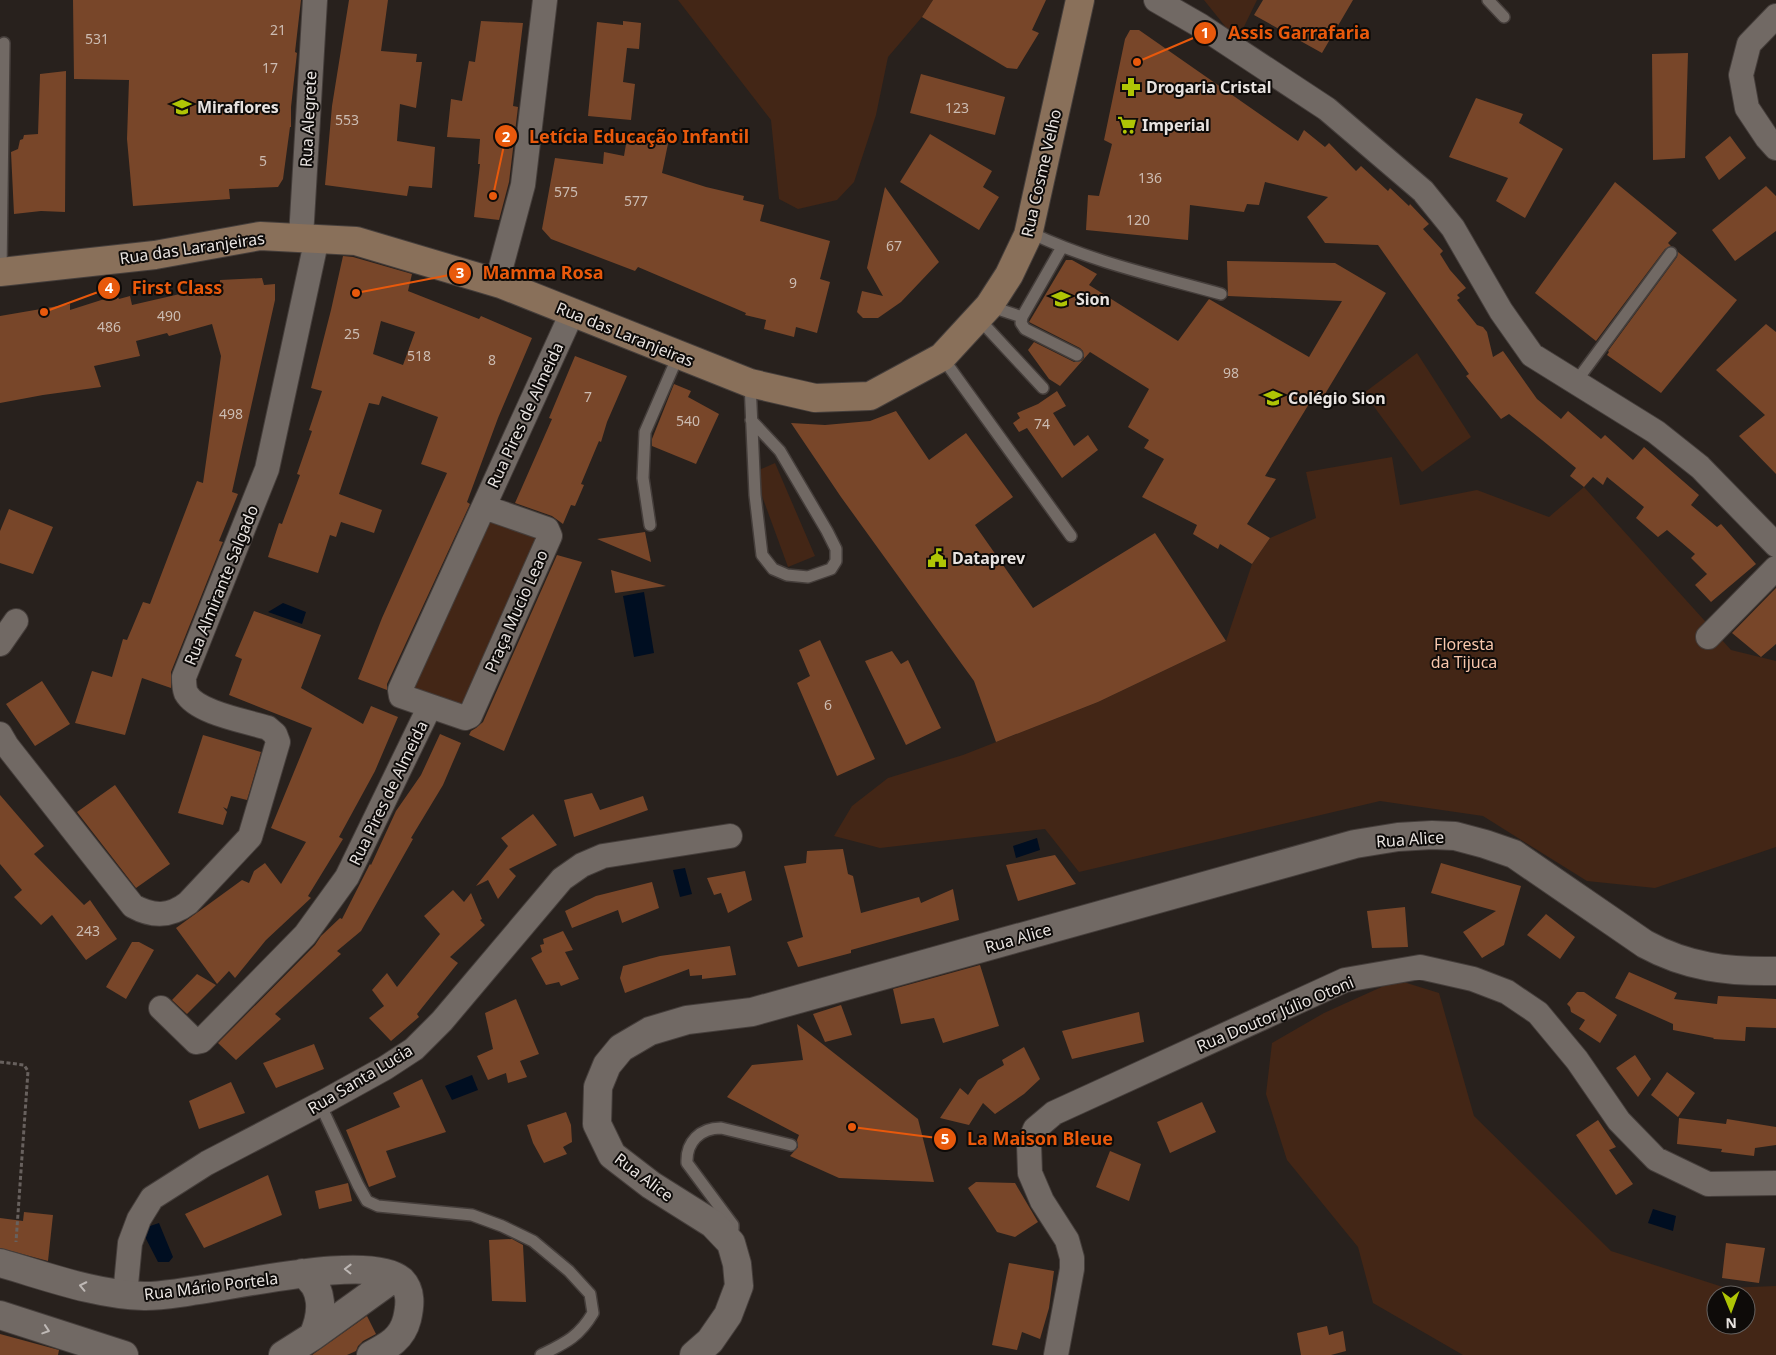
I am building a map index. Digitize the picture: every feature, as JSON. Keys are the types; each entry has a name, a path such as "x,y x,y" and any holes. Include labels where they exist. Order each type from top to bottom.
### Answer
{"main road":[{"name":"Rua Cosme Velho","path":"750,383 815,398 870,396 942,358 984,312 1009,275 1029,232 1080,0"},
{"name":"Rua das Laranjeiras","path":"1,272 155,255 260,236 356,241 500,284 750,383"}],"street":[{"name":"Rua Alegrete","path":"309,238 315,0"},
{"path":"500,284 501,267 523,185 545,0"},
{"path":"1156,0 1201,26 1327,110 1423,191 1453,228 1501,311 1532,355 1656,432 1700,467 1776,545"},
{"path":"1776,16 1749,44 1742,75 1747,108 1776,148"},
{"name":"Rua Almirante Salgado","path":"0,734 7,746 134,906 142,911 163,915 178,910 188,903 250,837 278,742 275,734 268,728 202,708 192,701 185,691 184,678 266,469 309,238"},
{"name":"Rua Pires de Almeida","path":"161,1008 196,1042 199,1042 305,935 347,877 430,706 402,696 400,690 572,313"},
{"name":"Praça Mucio Leao","path":"430,706 464,718 470,716 550,536 547,529 484,507"},
{"path":"1708,637 1776,568"},
{"path":"0,644 16,621"},
{"name":"Rua Santa Lucia","path":"125,1295 130,1243 139,1219 152,1198 207,1163 385,1068 414,1048 442,1021 562,879 582,865 603,856 730,836"},
{"name":"Rua Alice","path":"694,1355 710,1341 728,1315 739,1286 737,1264 730,1232 713,1224 651,1186 612,1155 597,1124 598,1087 607,1065 621,1048 650,1031 687,1020 752,1012 1355,844 1398,838 1432,836 1455,836 1514,854 1645,944 1662,953 1691,964 1744,971 1776,971"},
{"name":"Rua Doutor Júlio Otoni","path":"1056,1355 1072,1268 1072,1258 1067,1240 1042,1201 1030,1174 1030,1144 1035,1129 1054,1113 1345,980 1420,967 1473,979 1506,992 1538,1013 1577,1060 1619,1121 1656,1159 1708,1184 1776,1183"},
{"name":"Rua Mário Portela","path":"7,1265 72,1284 125,1295 145,1296 178,1293 334,1269 380,1271 395,1277"},
{"path":"302,1273 310,1278 320,1296 319,1323 313,1336"},
{"path":"283,1355 313,1336 395,1277 406,1286 410,1296 409,1310 404,1329 390,1345 372,1355"},
{"path":"0,1316 124,1355"}],"lane":[{"path":"1488,0 1504,17"},
{"path":"1,272 4,43"},
{"path":"1029,232 1062,247 1221,294"},
{"path":"1062,247 1022,317 1022,323 1025,328 1077,355"},
{"path":"1575,383 1670,253"},
{"path":"984,312 1022,317"},
{"path":"984,312 1043,388"},
{"path":"650,525 643,478 645,432 678,356"},
{"path":"942,358 1071,536"},
{"path":"750,383 755,495 762,554 772,569 787,575 808,577 831,568 836,561 836,549 827,531 780,452 752,420"},
{"path":"320,1104 367,1201 378,1206 472,1215 502,1226 533,1241 569,1271 590,1294 593,1313 585,1327 568,1341 541,1355"},
{"path":"730,1232 687,1163 686,1154 691,1144 700,1133 710,1128 721,1128 791,1145"}],"path":[{"path":"0,1062 24,1065 28,1071 7,1265"}],"green space":[{"path":"678,0 933,0 922,17 888,57 876,115 854,182 837,200 798,209 779,199 771,120"},
{"path":"1204,0 1257,0 1237,41"},
{"path":"1417,353 1471,437 1422,472 1364,393"},
{"name":"Floresta da Tijuca","path":"1392,457 1400,505 1477,490 1549,517 1584,487 1731,650 1776,661 1776,847 1655,888 1587,881 1483,816 1380,801 1079,872 1045,829 880,848 834,836 852,806 888,778 963,755 1098,702 1226,641 1252,564 1270,538 1316,518 1306,472"},
{"path":"775,463 815,556 788,567 762,496 759,470"},
{"path":"479,510 545,538 463,723 402,699"},
{"path":"1397,980 1439,993 1474,1116 1611,1251 1717,1285 1706,1285 1706,1335 1756,1335 1756,1287 1776,1286 1776,1355 1463,1355 1373,1303 1358,1247 1287,1160 1266,1094 1272,1043 1324,1013"}],"water":[{"path":"644,592 654,653 634,657 623,596"},
{"path":"283,603 306,612 302,624 268,612"},
{"path":"1037,838 1040,850 1016,858 1013,846"},
{"path":"685,868 692,894 680,897 673,870"},
{"path":"472,1075 478,1090 452,1100 445,1086"},
{"path":"1653,1209 1676,1216 1673,1231 1648,1223"},
{"path":"159,1223 173,1257 169,1262 158,1262 143,1233 147,1227"}],"building":[{"path":"73,0 301,0 295,52 297,53 291,107 291,127 283,179 278,187 229,189 230,199 133,206 127,139 129,80 74,79"},
{"path":"349,0 388,0 381,51 417,54 416,62 422,62 416,108 400,104 397,141 435,147 432,188 409,186 407,196 325,185 332,106"},
{"path":"933,0 1046,0 1032,30 1039,33 1017,69 1007,68 922,17"},
{"path":"1263,0 1353,0 1322,53 1254,15"},
{"path":"481,21 523,23 513,106 518,107 509,182 499,220 474,217 480,164 478,164 480,139 447,137 451,99 462,101 469,61 475,62"},
{"path":"623,21 641,23 639,49 627,48 623,82 635,84 631,120 588,116 597,22 623,25"},
{"path":"1130,30 1139,30 1298,141 1304,130 1325,147 1329,143 1356,171 1361,166 1388,191 1390,188 1409,206 1410,204 1429,224 1423,229 1443,251 1440,254 1450,270 1466,288 1457,295 1460,298 1457,300 1477,325 1483,327 1487,332 1493,357 1503,351 1537,399 1561,419 1568,411 1601,439 1605,435 1633,460 1644,447 1699,495 1691,505 1717,527 1721,524 1756,564 1711,602 1695,585 1707,574 1691,558 1695,554 1667,530 1658,537 1636,518 1644,507 1607,477 1603,485 1593,477 1584,487 1570,476 1576,468 1542,440 1509,414 1501,419 1466,376 1469,374 1378,245 1325,243 1307,217 1328,197 1265,182 1259,205 1247,204 1244,212 1190,205 1188,240 1086,230 1088,195 1099,196 1112,144 1104,140 1125,39"},
{"path":"1688,53 1685,158 1653,160 1652,54"},
{"path":"66,71 65,212 41,211 14,214 11,152 18,149 20,140 23,139 24,135 38,134 40,74"},
{"path":"921,74 1005,97 995,135 910,113"},
{"path":"1476,98 1523,114 1519,123 1563,149 1525,218 1496,201 1508,178 1449,157"},
{"path":"628,132 670,134 662,173 706,187 744,196 743,200 764,205 760,221 830,241 820,279 830,282 817,333 796,327 794,337 764,329 766,320 745,315 746,313 638,267 635,271 551,239 542,229 555,158 603,164 604,152 624,156"},
{"path":"930,134 992,171 983,187 999,197 979,230 900,182"},
{"path":"1730,136 1746,158 1719,180 1705,157"},
{"path":"1615,182 1677,233 1668,243 1671,246 1665,249 1596,341 1535,293"},
{"path":"1766,186 1776,196 1776,231 1735,261 1712,230"},
{"path":"885,187 939,262 901,302 878,318 863,318 857,312 862,291 883,296 867,268"},
{"path":"1678,252 1737,300 1661,393 1607,355 1608,351 1677,257"},
{"path":"343,256 353,257 412,274 408,291 479,319 481,316 532,338 498,418 467,502 470,504 387,684 387,690 358,679 382,618 447,473 421,464 438,417 382,396 379,405 369,403 339,494 382,510 374,533 341,522 336,537 330,535 318,573 268,557 279,523 282,524 300,475 297,474 312,431 309,430 322,391 311,388","holes":["381,321 415,332 403,365 373,354"]},
{"name":"Colégio Sion","path":"1066,260 1072,260 1097,274 1089,285 1178,341 1209,299 1309,357 1342,301 1228,296 1227,261 1335,263 1386,293 1322,399 1315,394 1265,476 1276,479 1247,524 1270,538 1252,564 1220,544 1218,549 1193,534 1197,525 1142,497 1164,459 1144,448 1149,440 1128,427 1149,389 1090,352 1060,386 1049,379 1028,350 1034,342 1074,362 1081,361 1084,358 1083,351 1080,348 1029,322"},
{"path":"262,278 264,285 275,284 275,300 232,492 238,494 219,541 223,542 171,672 171,688 142,678 125,735 75,723 92,671 112,677 123,639 127,640 143,602 150,604 197,481 203,483 221,356 212,324 169,336 167,333 136,341 140,356 94,366 101,387 0,403 0,316 70,304 70,310 117,295 119,299 130,296 132,305 206,288 220,287 220,280"},
{"path":"1766,324 1776,332 1776,474 1739,436 1765,415 1716,370"},
{"path":"575,356 627,376 607,422 601,442 599,441 581,484 584,485 575,506 571,505 563,524 552,516 515,503 552,419 549,418"},
{"path":"674,384 691,391 688,397 719,414 696,464 652,446 652,439"},
{"path":"1057,391 1066,406 1053,413 1074,446 1088,435 1098,450 1062,478 1027,428 1019,432 1013,423 1020,418 1017,413 1038,404"},
{"path":"896,411 929,460 966,433 1013,497 975,525 1033,608 1155,533 1226,641 1098,702 996,742 974,681 841,497 791,423 825,425 870,421"},
{"path":"9,509 53,527 33,574 0,563 0,531"},
{"path":"645,532 651,562 597,539"},
{"path":"557,555 582,562 504,751 469,735 471,731 483,722"},
{"path":"611,570 666,586 615,593"},
{"path":"1776,588 1776,644 1761,657 1732,633"},
{"path":"254,611 321,635 301,688 363,724 371,706 398,717 375,771 339,837 343,839 308,896 311,898 266,940 235,978 229,971 217,984 176,928 242,880 249,883 254,871 265,863 281,884 306,842 271,828 312,728 229,695 242,659 235,656"},
{"path":"820,640 875,759 837,776 797,683 810,676 799,650"},
{"path":"892,651 901,664 908,660 941,728 906,745 865,661"},
{"path":"42,681 70,724 35,746 6,704"},
{"path":"440,734 461,743 443,785 411,838 413,839 361,931 337,951 341,954 275,1014 281,1019 236,1060 218,1043 315,945 321,936 340,918 342,919 371,865 396,811 421,775"},
{"path":"203,735 261,752 247,800 231,796 227,809 223,807 227,812 223,825 178,813"},
{"path":"115,785 170,864 136,888 77,812"},
{"path":"592,793 600,810 643,796 648,810 574,837 564,800"},
{"path":"0,795 44,846 34,854 84,905 90,900 117,939 86,960 52,915 41,925 14,897 22,890 0,864"},
{"path":"533,814 557,845 509,869 516,876 498,899 488,880 476,886 508,846 501,838"},
{"path":"843,849 848,874 853,876 861,913 919,897 921,903 953,889 959,920 798,967 787,942 803,937 784,866 806,863 807,851"},
{"path":"1055,855 1076,884 1018,901 1006,865"},
{"path":"1441,863 1521,886 1504,945 1482,958 1463,932 1496,911 1431,893"},
{"path":"745,871 752,900 728,913 721,893 714,895 707,878"},
{"path":"652,882 659,908 622,923 618,910 572,928 565,911 596,896"},
{"path":"453,890 464,902 471,893 482,919 480,920 485,925 450,957 458,963 417,1014 419,1017 391,1041 369,1018 384,1006 372,990 387,973 397,987 440,934 424,916"},
{"path":"1405,907 1408,947 1372,948 1367,911"},
{"path":"1546,914 1575,937 1560,959 1527,935"},
{"path":"563,931 573,950 565,952 579,979 561,986 559,982 546,985 531,958 542,952 540,945 544,944 543,939"},
{"path":"132,942 139,942 154,950 126,999 106,987"},
{"path":"730,946 736,975 702,979 702,975 690,976 689,969 625,993 620,978 623,966 660,956"},
{"path":"980,965 999,1026 943,1043 934,1018 901,1024 893,989"},
{"path":"1629,972 1677,993 1674,999 1717,1004 1718,996 1776,999 1776,1028 1746,1027 1745,1041 1713,1039 1673,1030 1673,1024 1615,998"},
{"path":"197,974 216,985 187,1014 172,1000"},
{"path":"1577,992 1584,992 1617,1015 1600,1043 1579,1029 1585,1020 1571,1012 1567,1004"},
{"path":"516,999 539,1054 520,1061 527,1077 508,1083 506,1073 488,1080 477,1056 493,1049 485,1013"},
{"path":"841,1005 852,1035 825,1042 813,1014"},
{"path":"1139,1012 1144,1042 1072,1059 1062,1031"},
{"path":"797,1024 918,1119 934,1182 839,1178 790,1156 798,1147 797,1140 799,1135 727,1097 752,1065 803,1060"},
{"path":"314,1044 324,1069 276,1088 263,1063"},
{"path":"1024,1047 1040,1079 1024,1094 995,1114 983,1103 969,1125 940,1118 960,1088 968,1095 978,1080 1004,1065 1002,1060"},
{"path":"1635,1055 1651,1079 1638,1097 1616,1068"},
{"path":"1667,1072 1695,1093 1678,1117 1651,1095"},
{"path":"422,1079 446,1132 386,1151 396,1177 369,1187 346,1130 400,1107 393,1093"},
{"path":"231,1082 245,1113 199,1129 189,1101"},
{"path":"1202,1102 1216,1132 1170,1153 1157,1122"},
{"path":"566,1112 571,1125 572,1142 563,1147 567,1154 544,1163 533,1143 527,1125"},
{"path":"1679,1118 1726,1124 1727,1119 1776,1127 1776,1145 1755,1148 1754,1156 1721,1152 1722,1149 1677,1144"},
{"path":"1598,1120 1616,1147 1609,1150 1633,1184 1616,1195 1576,1135"},
{"path":"1110,1151 1141,1164 1129,1201 1096,1187"},
{"path":"268,1175 282,1215 204,1248 185,1214"},
{"path":"976,1182 1015,1183 1038,1222 1015,1237 997,1232 968,1188"},
{"path":"348,1183 352,1201 319,1209 315,1191"},
{"path":"24,1212 53,1215 48,1261 0,1248 0,1218 23,1221"},
{"path":"512,1239 523,1245 526,1302 492,1301 489,1240"},
{"path":"1726,1243 1765,1248 1759,1283 1722,1278"},
{"path":"1009,1263 1054,1271 1049,1308 1040,1339 1022,1332 1017,1350 992,1345"},
{"path":"367,1316 376,1334 363,1341 356,1351 347,1355 312,1355"},
{"path":"1327,1326 1329,1335 1343,1331 1346,1351 1331,1355 1301,1355 1297,1333"},
{"path":"0,1334 59,1350 58,1355 0,1355"}],"place":[{"name":"Assis Garrafaria","path":"1137,62"},
{"name":"Drogaria Cristal","path":"1131,87"},
{"name":"Miraflores","path":"182,107"},
{"name":"Imperial","path":"1127,125"},
{"name":"Letícia Educação Infantil","path":"493,196"},
{"name":"Mamma Rosa","path":"356,293"},
{"name":"Sion","path":"1061,299"},
{"name":"First Class","path":"44,312"},
{"name":"Colégio Sion","path":"1273,398"},
{"name":"Dataprev","path":"937,558"},
{"name":"La Maison Bleue","path":"852,1127"}]}
